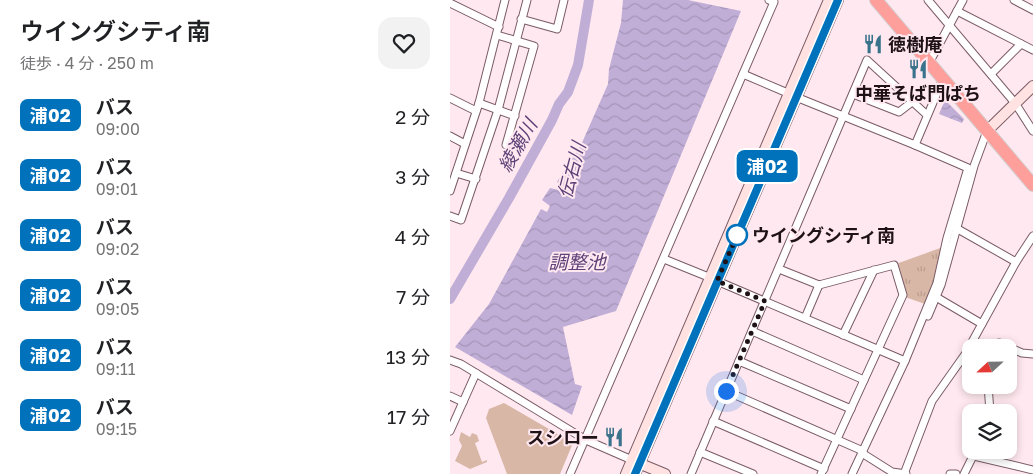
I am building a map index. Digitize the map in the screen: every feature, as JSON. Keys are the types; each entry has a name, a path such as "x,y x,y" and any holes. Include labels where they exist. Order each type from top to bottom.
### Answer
{"highway":[{"path":"876,0 1033,185"}],"street":[{"path":"450,191 479,103 505,0"},
{"path":"450,216 461,220 476,179 498,110 527,0"},
{"path":"521,19 557,30 564,0"},
{"path":"570,474 774,2 769,0"},
{"path":"793,95 829,0"},
{"path":"626,474 636,462 793,95 838,0"},
{"path":"928,0 1015,103 1033,131"},
{"path":"930,64 963,0"},
{"path":"1014,0 1033,10"},
{"path":"450,4 499,27"},
{"path":"957,11 1033,50"},
{"path":"497,35 534,46 506,145"},
{"path":"991,74 1021,44"},
{"path":"691,474 867,60 927,115"},
{"path":"743,74 968,168 947,238 937,283 864,453 857,474"},
{"path":"914,144 943,79"},
{"path":"852,474 864,453 941,285 974,166 987,131 1033,86"},
{"path":"853,94 899,112 912,102"},
{"path":"450,98 476,111"},
{"path":"479,103 515,116"},
{"path":"450,136 465,144"},
{"path":"456,173 476,179"},
{"path":"956,228 1016,262"},
{"path":"726,391 837,438 892,472 905,474 932,402 966,353 1016,262 1033,236"},
{"path":"664,259 905,361"},
{"path":"713,421 822,471 903,295 894,265 819,285 778,269"},
{"path":"843,335 874,270"},
{"path":"805,318 819,285"},
{"path":"936,297 982,324"},
{"path":"752,331 864,380"},
{"path":"1018,351 1033,354"},
{"path":"450,360 461,364 586,440 664,474"},
{"path":"739,361 851,409"},
{"path":"450,431 476,373"},
{"path":"450,396 463,402"},
{"path":"700,452 753,474"},
{"path":"964,474 972,459"},
{"path":"995,459 1033,470"},
{"path":"635,474 636,462"},
{"path":"950,474 956,474"}],"green space":[{"path":"943,247 934,283 925,304 905,297 896,264"},
{"path":"504,403 573,443 560,474 507,474 486,418 489,409"},
{"path":"461,432 470,437 472,433 477,435 479,441 475,443 482,462 487,460 487,462 470,469 455,461 462,446 459,440"}],"water":[{"name":"調整池","path":"623,0 688,0 741,11 616,311 563,327 575,384 582,386 572,415 455,347 489,304 541,209 547,212 550,206 542,200 550,188 559,190 562,186 557,182 581,145 608,84 609,69 621,23"},
{"path":"945,100 964,119 962,123 939,114"}],"waterway":[{"name":"綾瀬川","path":"450,299 509,198 559,104 568,92 578,65 589,0"}],"bus line":[{"name":"浦02","path":"635,474 838,0"}],"place":[{"name":"徳樹庵","path":"873,44"},
{"name":"中華そば門ぱち","path":"918,69"},
{"name":"ウイングシティ南","path":"737,235"},
{"name":"スシロー","path":"614,437"}],"route":[{"path":"726,391 765,301 717,281 739,231 737,235"}],"water label":[{"name":"伝右川","path":"571,170"}]}
